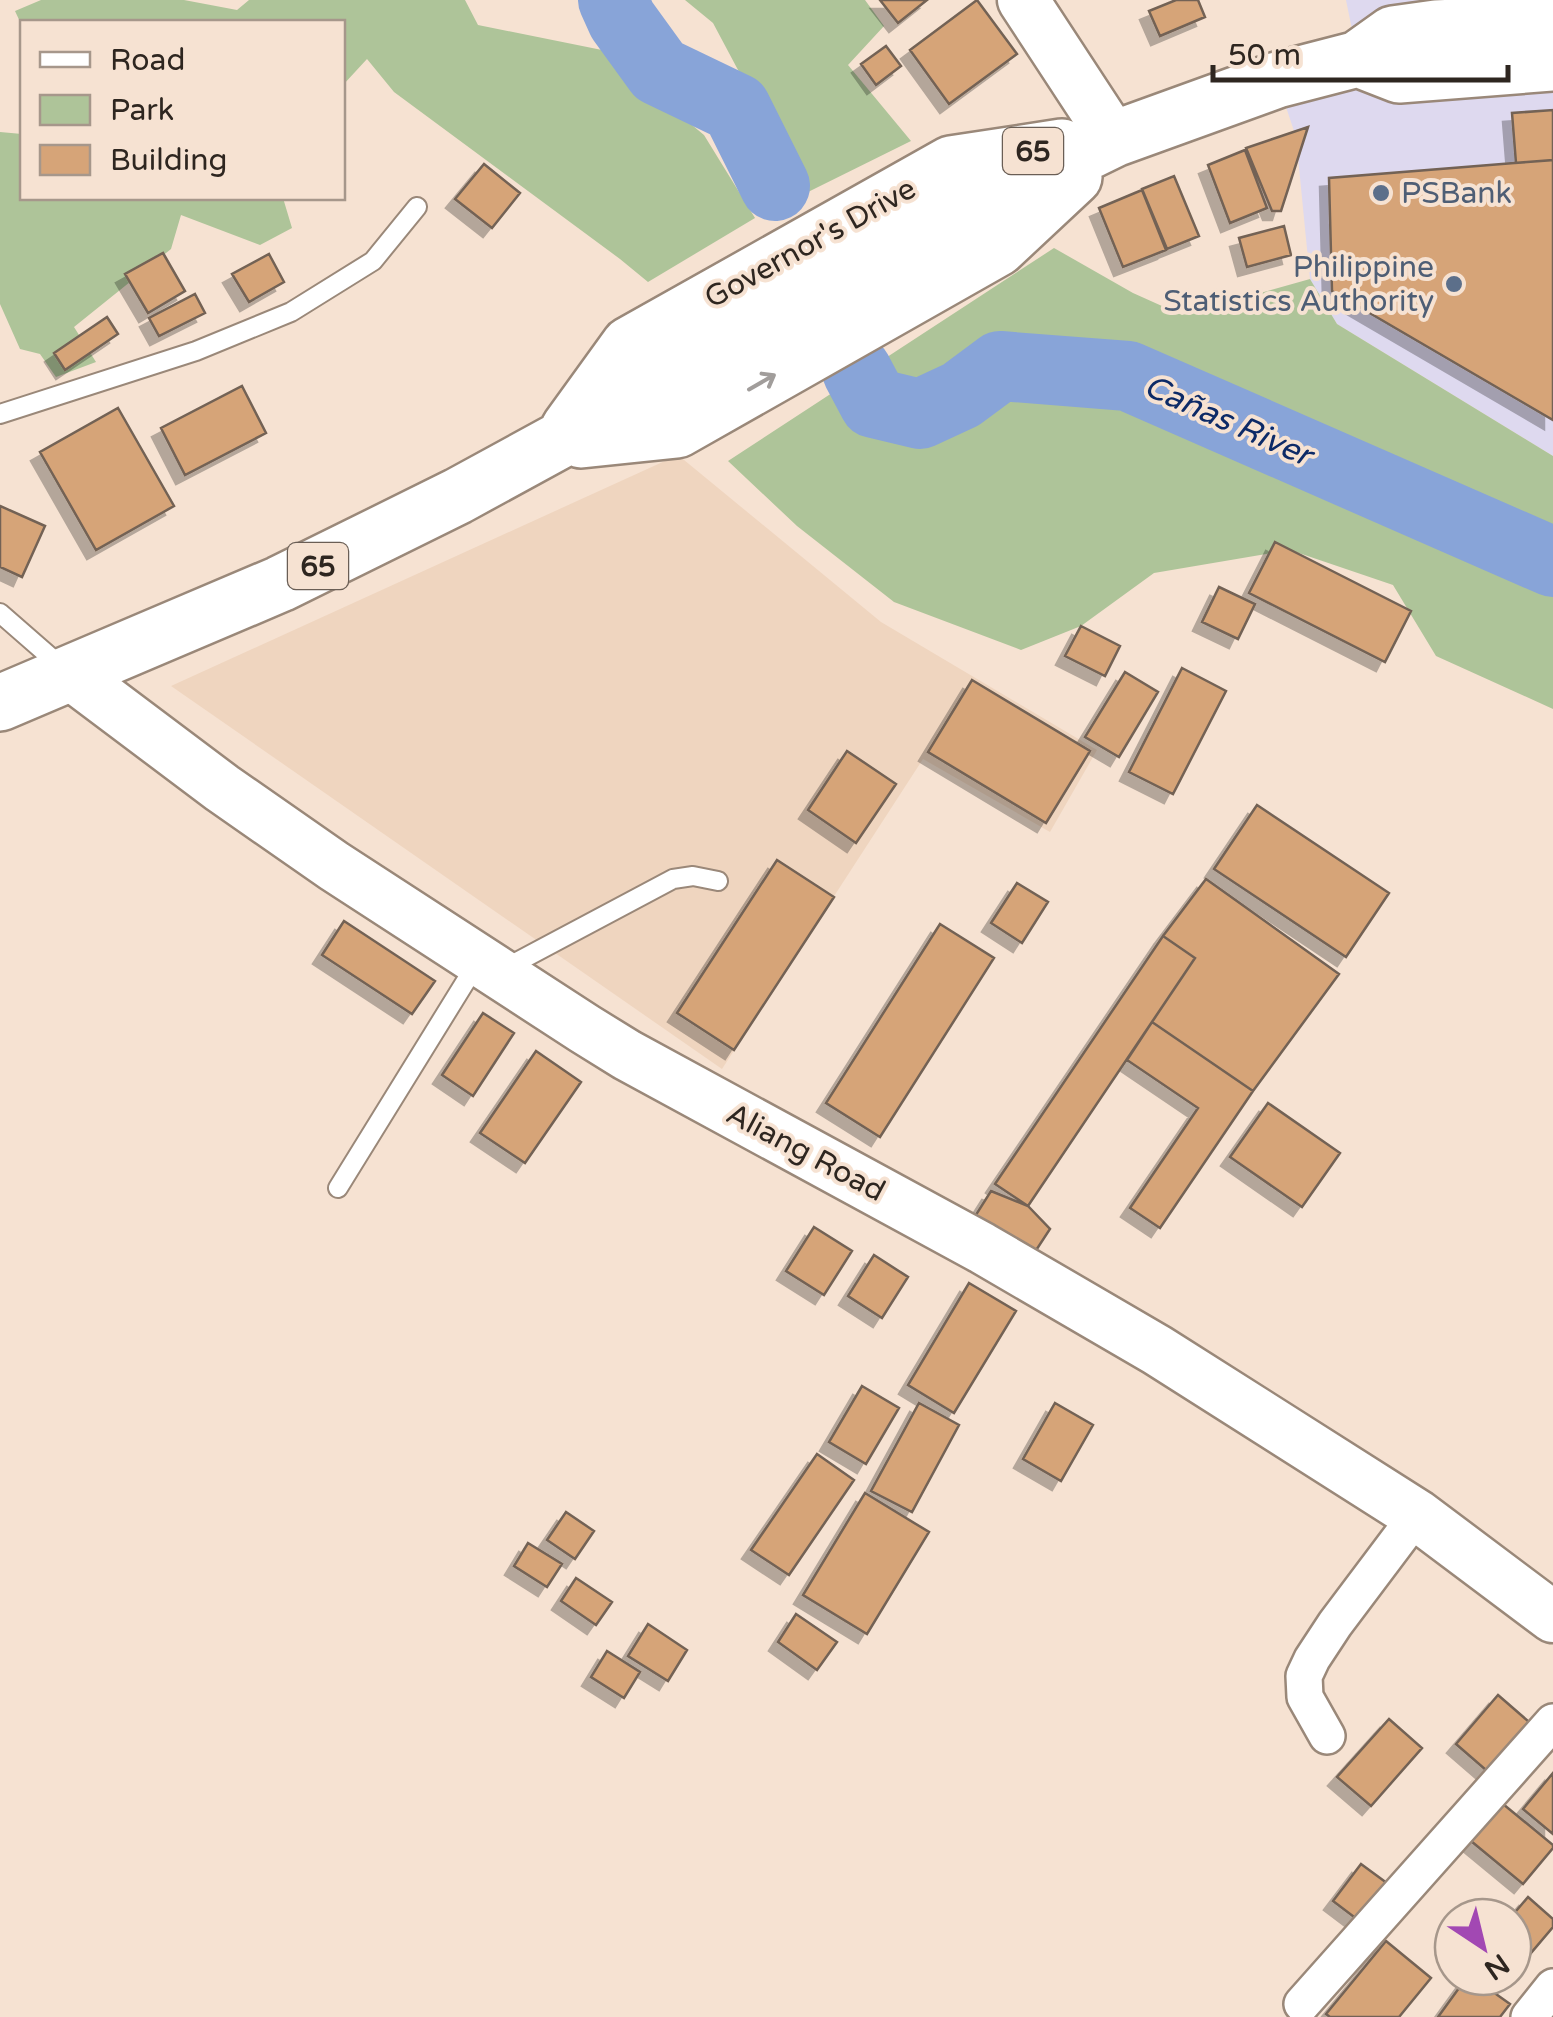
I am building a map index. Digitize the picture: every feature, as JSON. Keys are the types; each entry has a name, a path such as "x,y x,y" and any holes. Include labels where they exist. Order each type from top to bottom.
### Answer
{"main road":[{"name":"Governor's Drive","path":"0,703 280,584 458,496 975,206 1114,139 1277,80 1358,60 1393,34 1452,26 1553,22"},
{"name":"Governor's Drive","path":"1358,60 1398,74 1553,63"}],"street":[{"path":"1022,0 1114,139"},
{"name":"Aliang Road","path":"69,673 334,866 627,1055 982,1248 1157,1350 1417,1515 1553,1617"},
{"path":"1328,1736 1305,1697 1304,1676 1335,1624 1417,1515"},
{"path":"1302,2004 1553,1722"},
{"path":"1529,2017 1553,1987"}],"lane":[{"path":"0,414 196,352 291,312 373,261 417,207"},
{"path":"0,613 69,673"},
{"path":"338,1188 489,966 673,879 693,876 718,881"}],"shaded area":[{"path":"1346,0 1553,0 1553,456 1337,324 1310,279 1296,137 1277,80 1358,59"},
{"path":"678,455 881,622 1097,750 1050,832 923,759 722,1069 171,686"}],"green space":[{"path":"41,0 184,0 237,10 249,0 465,0 478,25 602,50 704,135 755,218 648,282 394,92 367,59 345,83 345,20 20,22 15,11"},
{"path":"685,0 865,0 884,26 848,65 911,141 804,194 713,23"},
{"path":"0,132 20,134 20,200 284,200 292,228 260,245 181,215 171,249 74,327 96,362 56,377 40,354 20,349 0,304"},
{"path":"1054,248 1133,293 1182,315 1310,279 1337,324 1553,456 1553,709 1436,656 1393,585 1290,550 1154,573 1081,626 1021,650 894,602 797,526 728,461"}],"building":[{"path":"880,0 927,0 898,23"},
{"path":"977,0 1017,54 949,104 910,50"},
{"path":"1176,0 1198,0 1205,17 1160,36 1149,11"},
{"path":"886,46 901,66 876,85 861,64"},
{"path":"1553,110 1553,160 1516,163 1512,113"},
{"path":"1308,127 1281,211 1272,211 1246,148"},
{"path":"1245,150 1267,208 1230,223 1208,165"},
{"path":"1553,160 1553,420 1332,291 1329,178"},
{"path":"484,164 520,193 492,228 455,199"},
{"path":"1174,176 1199,236 1167,249 1142,189"},
{"path":"1142,190 1166,250 1123,267 1099,208"},
{"path":"1284,226 1291,255 1247,267 1239,238"},
{"path":"163,253 185,291 148,313 125,274"},
{"path":"269,254 284,282 249,302 232,274"},
{"path":"195,294 205,313 159,336 149,318"},
{"path":"107,317 118,334 65,370 54,353"},
{"path":"242,386 266,433 185,475 161,428"},
{"path":"118,408 174,506 96,550 40,452"},
{"path":"0,506 45,526 22,577 0,567"},
{"path":"1275,542 1411,611 1385,662 1249,593"},
{"path":"1219,587 1255,604 1238,639 1202,622"},
{"path":"1081,626 1120,646 1105,676 1065,656"},
{"path":"1182,668 1226,691 1173,794 1129,772"},
{"path":"1125,672 1158,692 1119,757 1085,737"},
{"path":"972,680 1090,751 1046,823 928,752"},
{"path":"847,751 896,784 856,843 808,810"},
{"path":"1257,805 1389,893 1346,957 1214,869"},
{"path":"777,860 834,897 734,1050 677,1013"},
{"path":"1206,879 1339,974 1253,1091 1152,1022 1195,958 1163,936"},
{"path":"1017,883 1048,902 1022,943 991,923"},
{"path":"344,921 435,981 412,1014 322,955"},
{"path":"940,924 994,958 880,1137 826,1103"},
{"path":"1163,936 1195,958 1028,1206 995,1184"},
{"path":"483,1013 514,1033 473,1096 442,1075"},
{"path":"1152,1022 1253,1091 1160,1228 1130,1208 1198,1108 1127,1060"},
{"path":"536,1051 581,1082 525,1163 480,1133"},
{"path":"1268,1103 1340,1153 1302,1207 1230,1157"},
{"path":"991,1191 1028,1206 1050,1229 1031,1258 972,1221"},
{"path":"814,1227 852,1251 824,1295 786,1271"},
{"path":"874,1255 908,1277 882,1318 848,1296"},
{"path":"969,1283 1016,1311 954,1413 908,1385"},
{"path":"862,1386 899,1408 866,1464 829,1442"},
{"path":"919,1403 959,1425 912,1512 871,1491"},
{"path":"1055,1403 1093,1425 1061,1481 1023,1459"},
{"path":"817,1454 854,1480 789,1575 751,1550"},
{"path":"865,1493 929,1532 867,1634 803,1595"},
{"path":"566,1512 594,1531 575,1559 547,1540"},
{"path":"528,1543 562,1564 547,1587 514,1566"},
{"path":"576,1578 612,1602 596,1625 561,1601"},
{"path":"796,1614 837,1642 817,1670 778,1642"},
{"path":"648,1624 687,1650 668,1681 628,1656"},
{"path":"607,1651 640,1672 624,1698 591,1677"},
{"path":"1498,1695 1536,1728 1494,1777 1456,1744"},
{"path":"1389,1719 1422,1748 1371,1806 1337,1777"},
{"path":"1553,1773 1553,1834 1523,1809"},
{"path":"1503,1804 1553,1845 1523,1884 1471,1841"},
{"path":"1361,1864 1395,1889 1366,1926 1333,1901"},
{"path":"1533,1901 1553,1919 1553,1927 1533,1951"},
{"path":"1386,1941 1431,1978 1399,2017 1326,2014"},
{"path":"1452,1997 1500,1997 1510,2004 1500,2017 1438,2017"}],"waterway":[{"name":"Cañas River","path":"613,0 622,20 659,71 736,108 775,186"},
{"name":"Cañas River","path":"857,371 874,403 920,414 961,395 1000,366 1128,376 1553,562"}],"place":[{"name":"PSBank","path":"1381,193"},
{"name":"Philippine Statistics Authority","path":"1454,284"}]}
